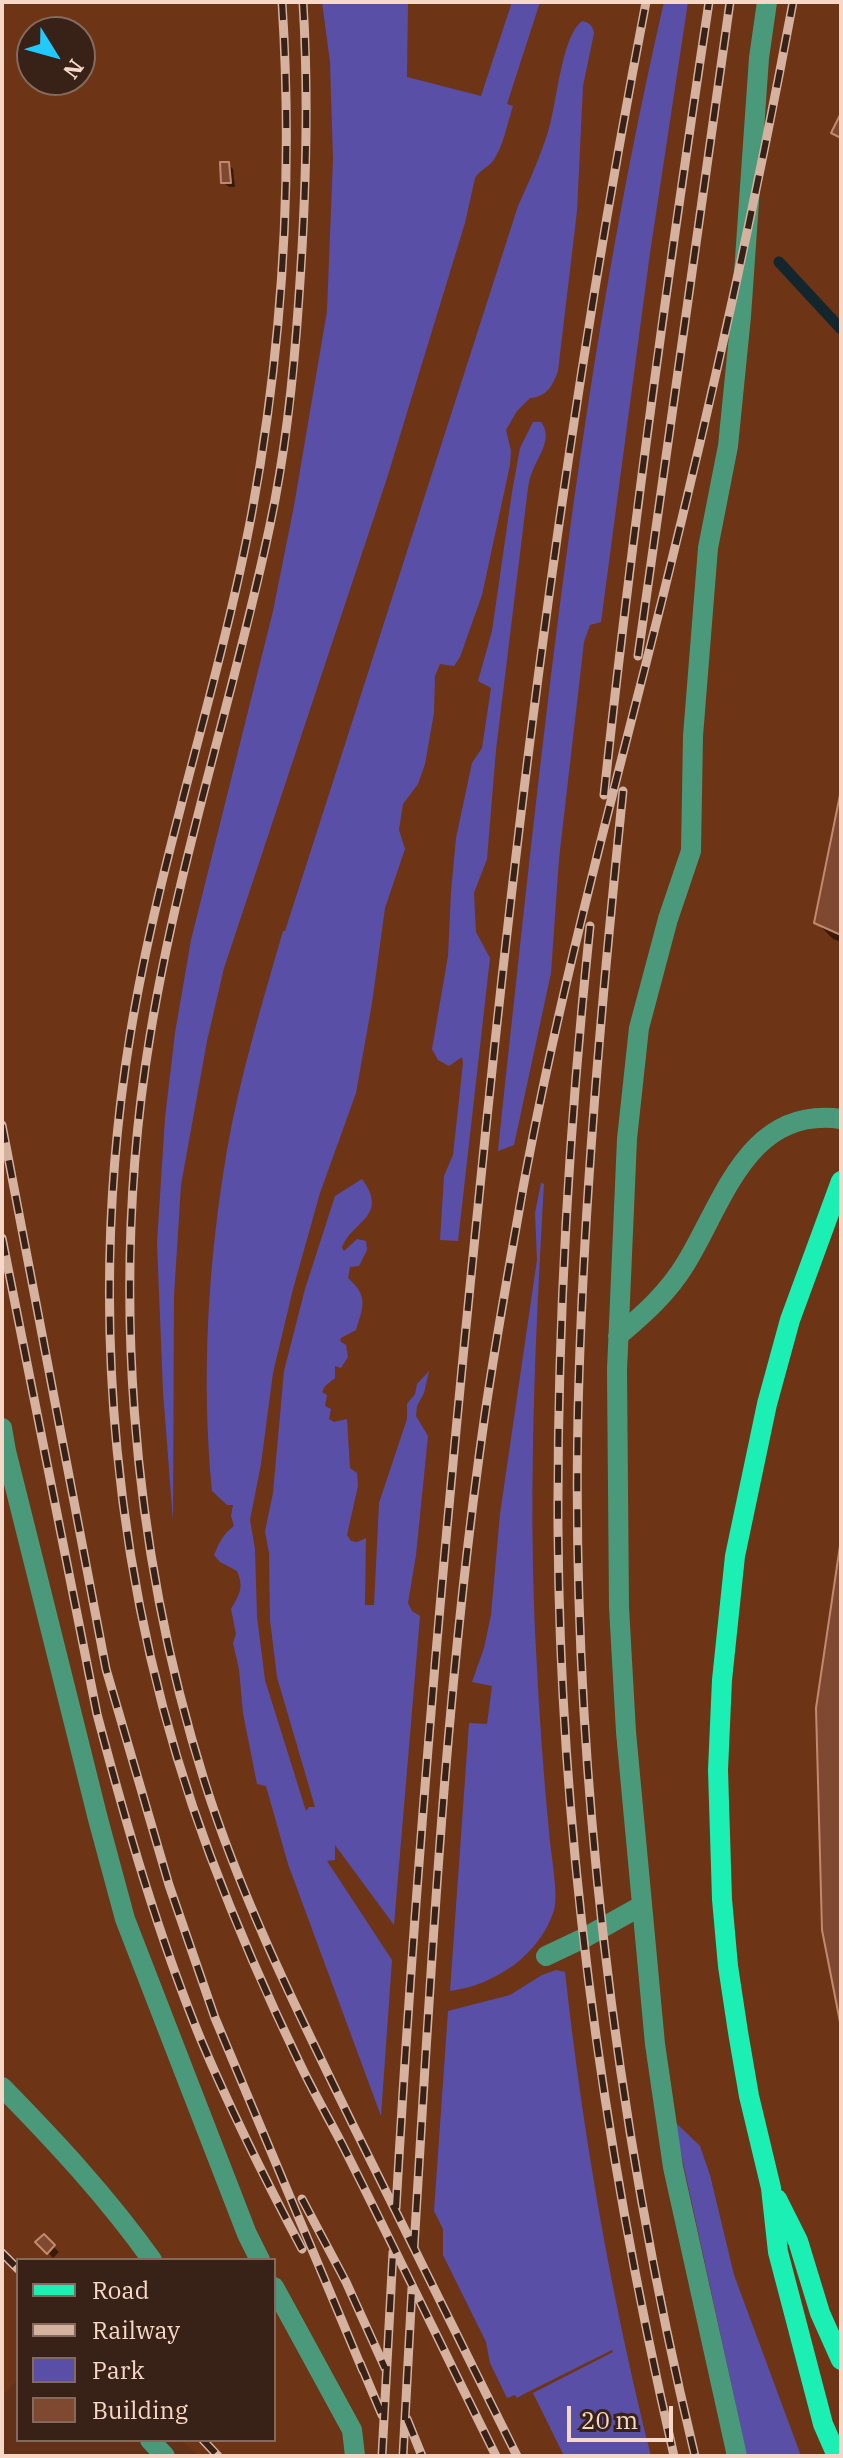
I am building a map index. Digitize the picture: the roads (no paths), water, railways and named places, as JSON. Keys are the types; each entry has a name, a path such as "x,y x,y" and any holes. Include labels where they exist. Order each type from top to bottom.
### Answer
{"main road":[{"path":"837,2456 823,2424 778,2252 771,2188 749,2096 728,1966 718,1770 722,1680 735,1556 767,1404 790,1320 841,1181"},
{"path":"771,2188 798,2241 820,2313 841,2360"}],"lane":[{"path":"737,2456 673,2167 655,2044 626,1732 619,1607 618,1336 627,1139 639,1028 668,919 691,851 693,736 708,548 728,446 741,316 759,58 767,2"},
{"path":"618,1336 654,1306 685,1264 720,1196 743,1161 773,1132 793,1123 820,1116 841,1119"},
{"path":"2,1428 125,1919 241,2220 259,2258"},
{"path":"546,1956 641,1906"},
{"path":"2,2087 65,2152 117,2212 151,2258"},
{"path":"276,2291 352,2430 355,2456"}],"waterway":[{"path":"779,262 841,329"}],"railway":[{"path":"282,2 286,194 278,322 263,449 223,643 142,970 117,1139 110,1242 110,1346 117,1450 130,1554 150,1656 177,1757 210,1855 265,1988 306,2076 496,2456"},
{"path":"303,2 305,186 289,411 281,468 256,589 191,843 150,1036 138,1128 131,1222 130,1317 134,1412 144,1507 159,1601 179,1693 220,1827 292,1997 517,2456"},
{"path":"396,2208 421,1832 442,1582 510,904 570,452 618,151 646,2"},
{"path":"604,795 652,398 709,2"},
{"path":"638,656 730,2"},
{"path":"414,2248 449,1726 471,1518 498,1329 554,1039 716,374 793,2"},
{"path":"623,791 594,1101 584,1256 578,1412 582,1674 604,1938 621,2069 666,2329 695,2456"},
{"path":"590,926 570,1152 562,1302 558,1529 567,1763 590,1996 607,2111 649,2342 674,2456"},
{"path":"2,1125 106,1669 169,1885 215,2018 363,2371"},
{"path":"2,1238 97,1714 131,1838 201,2040 249,2146 302,2249"},
{"path":"302,2199 346,2282 385,2368"},
{"path":"382,2456 393,2252"},
{"path":"2,2253 16,2267"},
{"path":"403,2456 412,2288"},
{"path":"360,2363 382,2415"},
{"path":"407,2419 422,2456"},
{"path":"205,2442 218,2456"}]}
